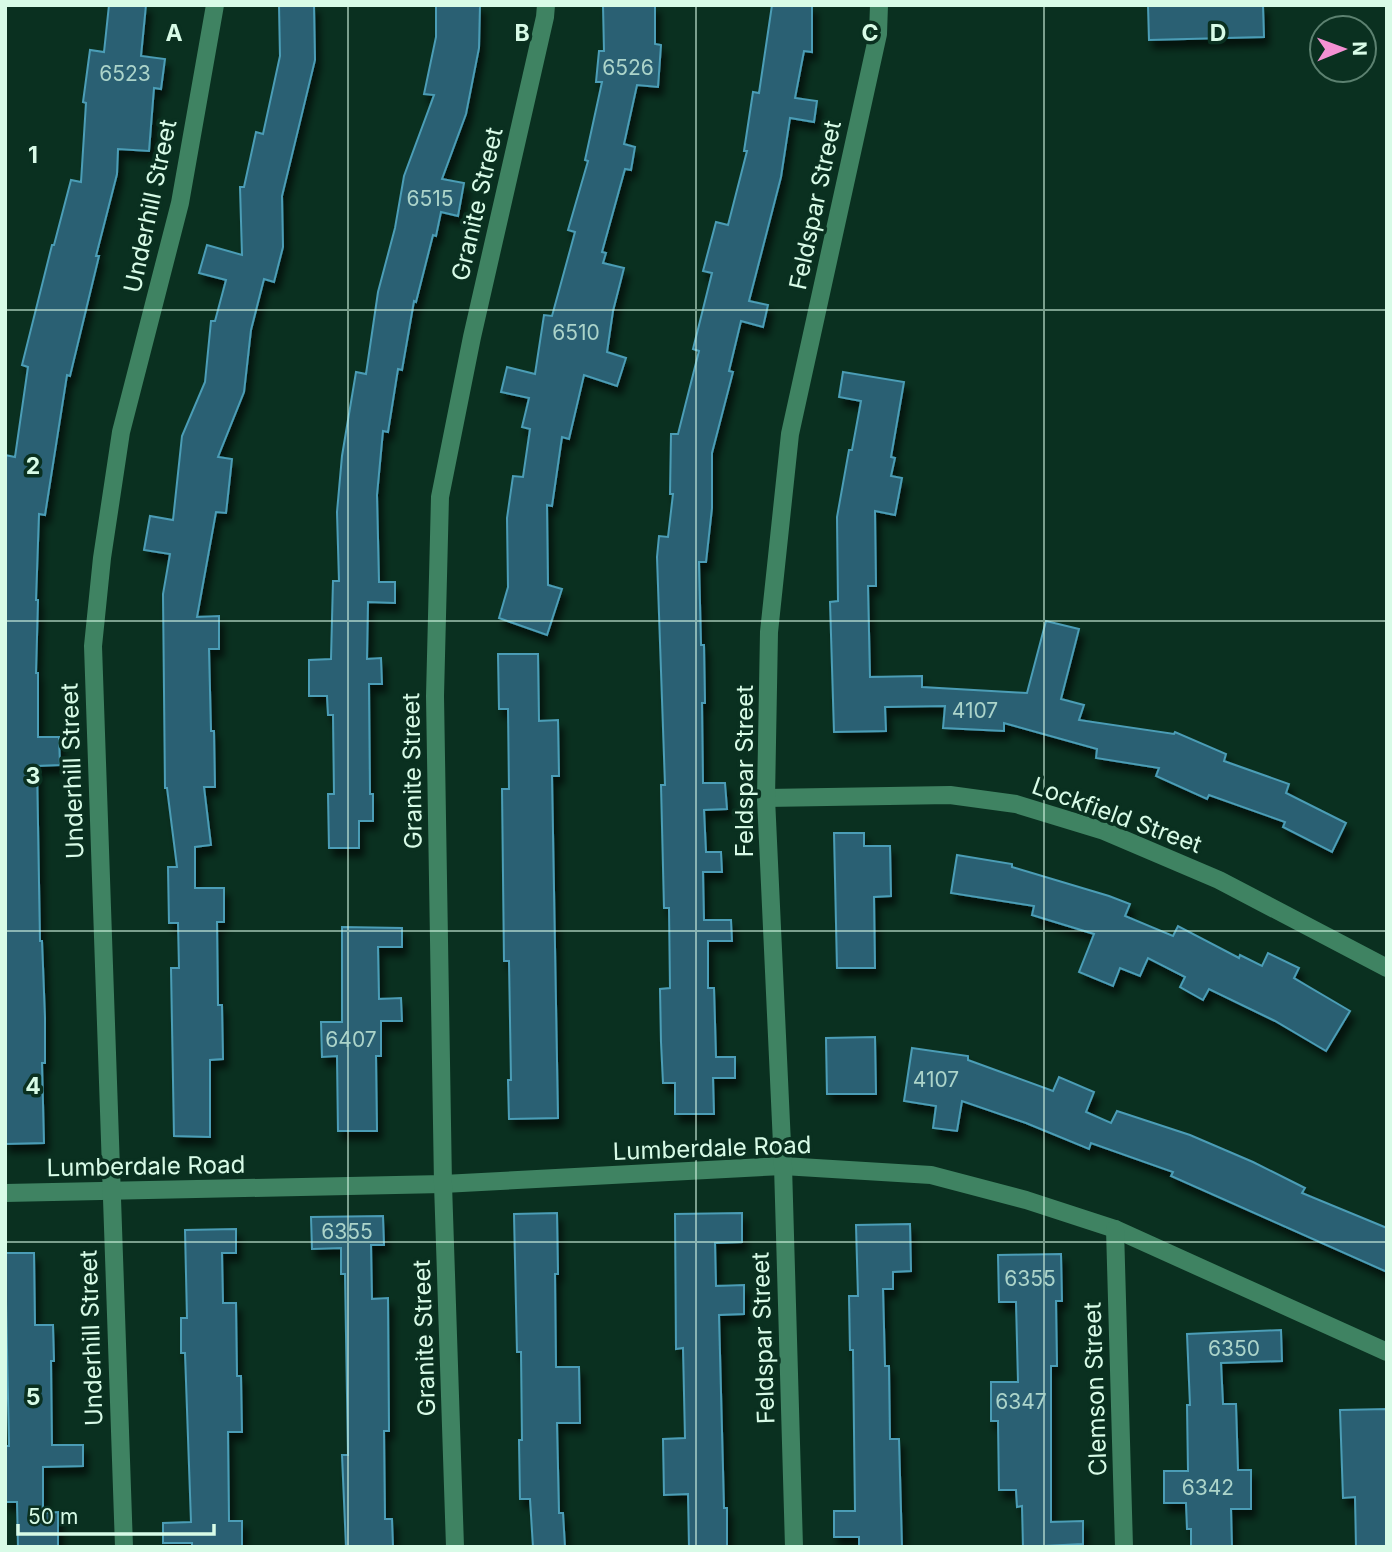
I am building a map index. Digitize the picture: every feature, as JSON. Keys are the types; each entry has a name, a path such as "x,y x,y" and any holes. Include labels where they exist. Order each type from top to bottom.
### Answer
{"street":[{"name":"Underhill Street","path":"124,1547 93,646 102,558 121,432 180,203 215,5"},
{"name":"Granite Street","path":"456,1547 443,1184 435,696 440,497 472,337 546,5"},
{"name":"Feldspar Street","path":"794,1547 783,1166 766,799 769,632 790,434 878,34 878,5"},
{"name":"Lockfield Street","path":"766,799 950,795 1016,804 1104,831 1219,880 1387,968"},
{"name":"Lumberdale Road","path":"5,1193 443,1184 783,1166 931,1175 1026,1200 1115,1230 1387,1352"},
{"name":"Clemson Street","path":"1115,1230 1124,1547"}],"building":[{"path":"109,5 146,5 141,56 165,59 161,89 154,88 149,151 118,149 117,174 96,256 99,256 70,376 67,375 45,515 39,514 36,600 38,737 59,737 60,765 37,766 40,941 45,1018 45,1063 42,1063 44,1143 5,1144 5,455 15,457 28,367 22,365 52,245 71,180 81,182 86,103 83,102 90,50 104,52"},
{"path":"279,5 314,5 315,60 282,196 283,247 274,282 264,279 251,330 244,392 218,457 232,459 226,513 216,512 197,617 219,616 219,649 209,649 215,787 204,787 211,845 195,847 195,888 224,888 224,922 217,922 218,1005 222,1005 223,1059 210,1060 210,1137 174,1136 171,968 179,968 178,923 169,923 168,867 177,867 165,788 163,594 170,554 144,550 150,516 173,520 182,436 205,382 211,321 215,321 226,280 199,273 207,245 242,255 240,187 244,187 256,132 263,134 280,56"},
{"path":"436,5 480,5 479,48 466,114 442,179 464,183 458,216 441,212 436,236 433,235 416,302 414,301 402,370 398,369 388,432 383,431 377,495 379,582 395,582 395,603 368,602 367,659 381,658 382,684 369,684 370,794 373,794 373,821 359,821 359,848 329,848 328,794 334,794 333,715 328,715 327,696 309,696 309,660 331,659 333,581 339,581 337,512 342,456 356,372 366,374 378,292 395,228 404,176 434,95 424,94 436,37"},
{"path":"603,5 655,5 655,44 661,45 658,87 637,85 624,144 635,147 631,170 625,169 602,252 606,253 603,263 624,268 613,311 607,352 626,358 617,386 584,375 569,439 562,437 552,506 547,505 548,585 562,589 547,635 499,618 508,587 507,518 513,476 523,477 530,429 522,427 529,398 501,392 507,367 535,374 544,315 552,316 575,232 568,230 588,161 585,160 602,82 596,82 599,51 604,51"},
{"path":"772,5 812,5 812,52 804,51 795,98 817,101 814,122 790,118 781,177 749,301 768,305 763,327 741,321 729,371 733,372 712,453 712,508 706,562 699,562 701,645 704,645 703,783 725,783 727,809 704,810 706,852 721,852 722,872 703,872 704,920 731,920 732,941 708,941 708,988 714,988 716,1057 735,1057 735,1078 713,1078 714,1114 675,1114 675,1083 663,1083 661,1042 660,989 670,988 669,908 664,908 661,785 665,785 657,557 659,536 668,537 673,494 670,494 671,434 678,434 699,351 693,349 712,273 703,271 716,222 728,225 747,151 744,151 753,92 759,93"},
{"path":"1148,5 1263,5 1264,37 1149,40"},
{"path":"843,372 904,382 891,457 895,458 891,476 902,478 895,515 875,511 876,586 868,586 870,677 922,676 922,687 1027,693 1046,621 1079,629 1061,699 1084,705 1079,720 1174,734 1175,732 1226,754 1224,761 1289,784 1286,793 1346,823 1332,852 1283,827 1285,822 1209,795 1207,799 1156,776 1159,768 1096,758 1097,749 1004,723 1004,731 943,728 945,706 885,707 886,731 834,732 830,602 838,601 837,517 861,401 839,397"},
{"path":"498,654 538,654 539,721 558,720 559,776 552,776 558,1118 509,1119 509,961 504,961 502,789 509,789 508,709 499,709"},
{"path":"834,833 864,833 864,846 890,846 891,896 874,897 875,968 837,968"},
{"path":"957,855 1012,864 1012,867 1109,896 1130,904 1125,916 1173,936 1178,926 1239,958 1240,955 1262,966 1268,953 1299,968 1294,978 1350,1011 1326,1051 1275,1021 1209,989 1203,1000 1180,987 1185,977 1148,958 1140,976 1120,968 1113,986 1079,972 1094,934 1032,915 1034,906 951,893"},
{"path":"342,927 402,928 402,947 378,947 379,999 401,998 402,1021 381,1021 381,1056 376,1056 377,1131 338,1131 337,1056 322,1057 321,1022 342,1022"},
{"path":"875,1037 876,1094 827,1094 826,1038"},
{"path":"912,1048 968,1056 968,1060 1053,1091 1059,1077 1094,1092 1086,1112 1111,1123 1117,1111 1190,1135 1253,1162 1305,1188 1302,1193 1387,1228 1387,1272 1171,1176 1173,1172 1091,1143 1089,1149 962,1101 957,1131 933,1128 936,1106 904,1101"},
{"path":"557,1213 556,1367 579,1367 580,1423 557,1423 559,1513 563,1513 565,1547 533,1547 530,1499 520,1499 521,1352 517,1352 514,1214"},
{"path":"742,1213 742,1242 715,1243 716,1286 744,1285 744,1314 719,1315 727,1547 689,1547 688,1494 664,1495 663,1439 685,1438 683,1348 676,1349 675,1214"},
{"path":"383,1216 384,1245 371,1245 372,1299 388,1298 389,1431 384,1431 385,1519 392,1519 393,1547 346,1547 342,1455 348,1455 345,1274 341,1274 341,1248 312,1249 311,1217"},
{"path":"910,1224 911,1271 893,1272 893,1289 883,1289 885,1366 889,1366 890,1439 899,1439 902,1547 859,1547 859,1537 834,1537 834,1511 855,1511 853,1350 850,1350 849,1296 858,1296 856,1225"},
{"path":"236,1229 236,1253 222,1253 223,1303 236,1303 237,1376 241,1376 242,1432 228,1432 229,1521 242,1521 242,1547 192,1547 192,1543 163,1543 163,1523 191,1522 185,1353 181,1353 181,1318 187,1318 185,1230"},
{"path":"5,1253 34,1253 35,1325 53,1325 52,1445 83,1445 83,1466 43,1467 43,1513 58,1512 58,1547 18,1547 17,1502 5,1502 5,1446 9,1446"},
{"path":"1061,1254 1062,1301 1056,1301 1057,1366 1051,1366 1051,1522 1083,1521 1083,1544 1023,1547 1022,1506 1017,1507 1016,1490 999,1490 998,1421 991,1421 991,1382 1018,1382 1016,1302 999,1302 998,1255"},
{"path":"1281,1330 1282,1361 1221,1363 1223,1404 1236,1404 1238,1470 1251,1470 1251,1509 1231,1509 1232,1547 1191,1547 1186,1503 1164,1503 1164,1471 1188,1471 1187,1405 1190,1405 1187,1334"},
{"path":"1387,1409 1387,1547 1356,1547 1355,1497 1343,1498 1340,1410"}]}
